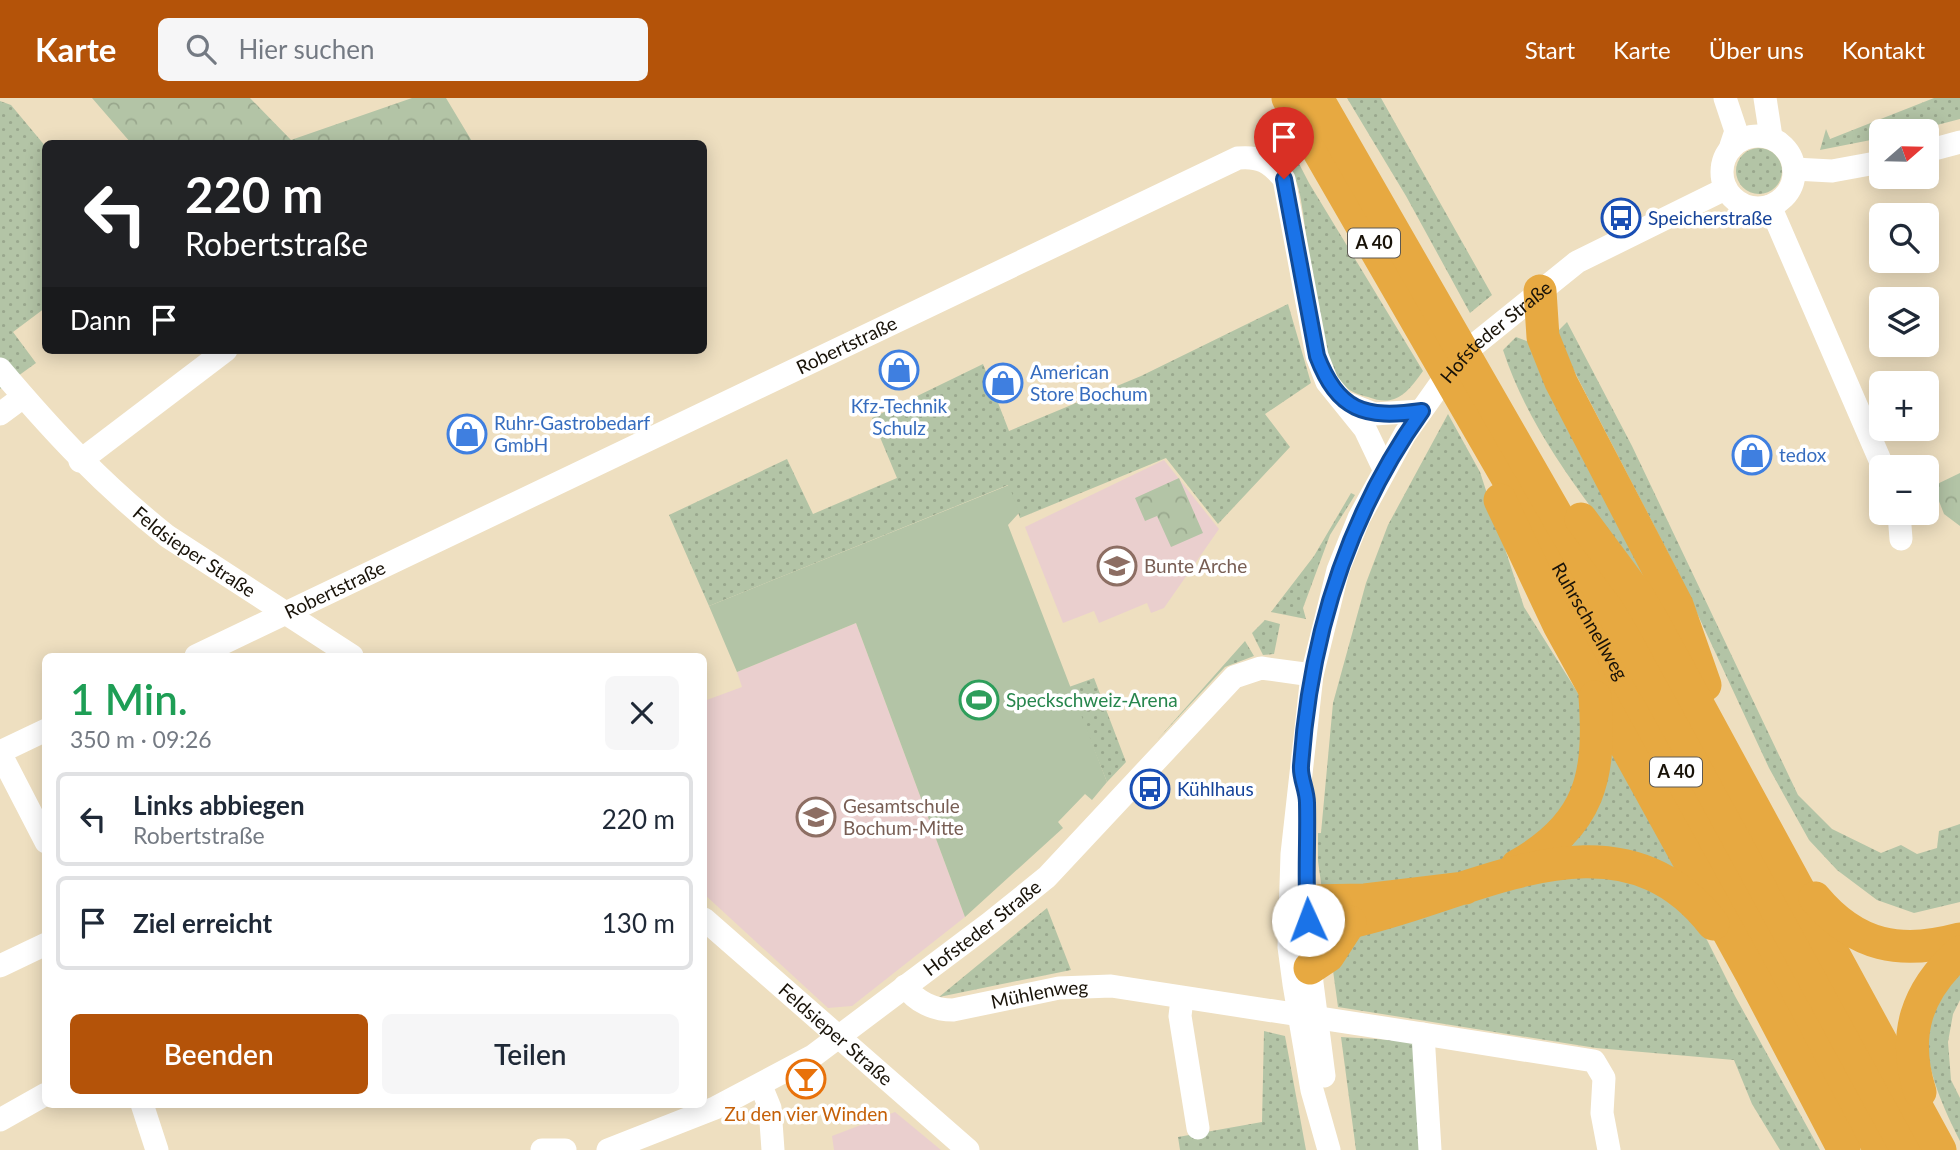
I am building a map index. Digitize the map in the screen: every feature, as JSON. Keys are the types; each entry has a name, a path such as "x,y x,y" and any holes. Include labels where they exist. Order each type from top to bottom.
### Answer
{"highway":[{"name":"Ruhrschnellweg","path":"1288,98 1480,393 1671,714 1907,1150"},
{"name":"Ruhrschnellweg","path":"1317,98 1440,332"},
{"path":"1540,290 1543,337 1561,382 1677,605 1727,754"},
{"name":"Ruhrschnellweg","path":"1480,393 1646,718 1880,1150"},
{"path":"1480,393 1636,593 1727,754 1941,1150"},
{"path":"1480,393 1471,435 1528,563 1844,1150"},
{"path":"1302,911 1480,883 1542,852 1578,815 1590,787 1596,762 1594,688"},
{"path":"1302,911 1331,925 1350,922 1480,883 1581,860 1632,865 1668,883 1694,902 1751,973"},
{"path":"1786,862 1819,904 1838,921 1867,939 1889,947 1910,949 1960,939"},
{"path":"1305,978 1328,956 1350,922"},
{"path":"1941,1150 1918,1084 1914,1063 1914,1025 1930,984 1960,952"}],"street":[{"path":"1725,98 1735,131 1721,167 1725,189 1740,204 1750,208 1770,206 1788,192 1794,169 1787,149 1771,137 1748,136 1731,146"},
{"path":"1765,98 1771,137"},
{"path":"1939,148 1960,142"},
{"name":"Robertstraße","path":"202,653 1238,159 1256,157 1268,162 1284,179 1317,356 1327,382 1365,429 1384,469"},
{"path":"1794,169 1832,171 1869,164"},
{"name":"Hofsteder Straße","path":"1329,1150 1305,978 1302,911 1307,800 1301,770 1312,675 1338,570 1384,469 1422,411 1474,346 1577,262 1725,189"},
{"path":"1770,206 1878,455"},
{"path":"80,461 221,354"},
{"name":"Feldsieper Straße","path":"0,369 80,461 167,536 347,653"},
{"path":"0,414 23,397"},
{"path":"1343,402 1374,414 1422,411"},
{"path":"1900,525 1901,539"},
{"name":"Hofsteder Straße","path":"608,1150 694,1117 761,1086 837,1039 1047,877 1234,677 1261,668 1312,675"},
{"path":"42,732 0,752 42,834"},
{"name":"Feldsieper Straße","path":"707,922 837,1039 968,1150"},
{"path":"0,965 42,946"},
{"name":"Mühlenweg","path":"905,986 913,998 940,1010 953,1010 1077,986 1111,986 1594,1061 1604,1078 1602,1113 1609,1150"},
{"path":"1182,999 1180,1017 1198,1128"},
{"path":"1423,1034 1430,1150"},
{"path":"761,1086 770,1108 773,1150"},
{"name":"Hofsteder Straße","path":"1319,1087 1335,1150"},
{"path":"0,1120 42,1096"},
{"path":"143,1108 157,1150"},
{"path":"542,1150 565,1150"}],"shaded area":[{"name":"Bunte Arche","path":"1164,460 1219,529 1164,608 1151,613 1147,603 1099,623 1094,611 1063,623 1025,527"},
{"name":"Gesamtschule Bochum-Mitte","path":"856,623 965,917 852,1006 828,1008 707,897 707,700 742,687 737,672"},
{"path":"895,1112 941,1150 834,1150 832,1136"}],"green space":[{"path":"92,98 250,98 291,140 128,140"},
{"path":"412,98 446,98 471,140 291,140"},
{"path":"1347,98 1381,98 1492,295 1470,313 1406,196"},
{"path":"1934,98 1960,98 1960,119 1939,124 1939,119 1881,119"},
{"path":"0,101 11,105 42,142 42,310 13,332 36,363 0,389"},
{"path":"1278,123 1309,183 1423,371 1406,391 1394,399 1378,400 1352,392 1335,370 1319,322 1297,182 1266,135 1265,129"},
{"path":"1869,124 1869,140 1820,150 1826,129 1830,139"},
{"path":"1759,148 1775,155 1782,171 1775,187 1759,194 1743,187 1736,171 1743,155"},
{"path":"1288,304 1311,383 1265,414 1290,447 1218,524 1166,458 1020,518 1008,485 709,606 669,515 787,459 813,514 897,478 872,418 983,364 1009,431 1141,376"},
{"path":"1567,322 1632,446 1798,795 1832,829 1881,853 1901,845 1917,854 1937,848 1939,831 1960,824 1960,902 1914,913 1877,900 1837,870 1809,840 1769,768 1677,570 1555,334"},
{"path":"1516,337 1529,342 1652,587 1567,474 1531,414 1515,383 1503,350"},
{"path":"1448,414 1480,472 1524,607 1608,741 1687,882 1675,876 1735,996 1820,1150 1780,1150 1752,1104 1734,1060 1596,1048 1338,1007 1318,861 1318,833 1321,833 1333,703 1366,583 1388,525"},
{"path":"1960,473 1960,526 1944,514 1939,501 1939,483"},
{"path":"1179,478 1203,533 1171,547 1157,516 1145,521 1135,498"},
{"name":"Speckschweiz-Arena","path":"1009,485 1019,513 1008,525 1107,782 1092,800 1085,794 1058,822 1063,828 965,917 856,623 737,672 709,606"},
{"path":"1351,493 1355,495 1330,535 1303,608 1306,619 1271,612 1314,556"},
{"path":"1265,620 1280,624 1274,654 1263,655 1252,633"},
{"path":"1245,641 1254,656 1225,667 1157,740"},
{"path":"1094,678 1126,762 1107,782 1069,687"},
{"path":"1047,908 1071,970 939,997"},
{"path":"1960,966 1960,1000 1953,1014 1948,1042 1951,1080 1960,1098 1960,1141 1938,1091 1926,1035 1933,1000"},
{"path":"1264,1031 1285,1036 1306,1150 1180,1150 1178,1137 1262,1122"},
{"path":"1341,1037 1410,1041 1416,1047 1423,1150 1356,1150"}],"place":[{"name":"Speicherstraße","path":"1621,218"},
{"name":"Kfz-Technik Schulz","path":"899,370"},
{"name":"American Store Bochum","path":"1003,383"},
{"name":"Ruhr-Gastrobedarf GmbH","path":"467,434"},
{"name":"tedox","path":"1752,455"},
{"name":"Bunte Arche","path":"1117,566"},
{"name":"Speckschweiz-Arena","path":"979,700"},
{"name":"Kühlhaus","path":"1150,789"},
{"name":"Gesamtschule Bochum-Mitte","path":"816,817"},
{"name":"Zu den vier Winden","path":"806,1079"}],"route":[{"path":"1284,179 1317,356 1327,382 1343,402 1363,411 1374,414 1401,414 1422,411 1384,469 1359,518 1338,570 1326,612 1312,675 1301,770 1307,800 1308,920"}]}
